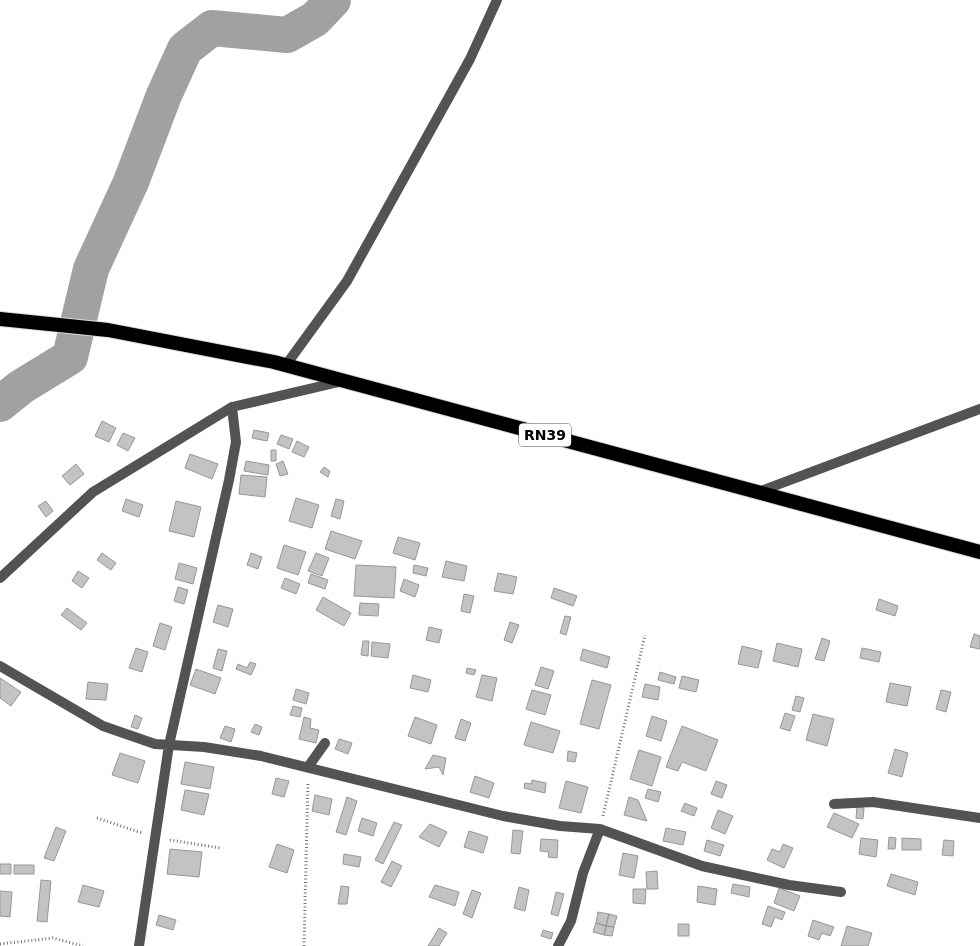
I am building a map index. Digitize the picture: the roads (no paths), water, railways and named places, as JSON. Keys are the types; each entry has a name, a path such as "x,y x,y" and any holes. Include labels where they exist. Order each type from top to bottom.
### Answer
{"highway":[{"name":"RN39","path":"0,319 108,330 286,365 980,552"}],"street":[{"path":"286,365 347,280 470,59 497,0"},
{"path":"0,578 93,492 232,407 346,380"},
{"path":"138,946 169,745 236,442 232,407"},
{"path":"757,493 980,410"},
{"path":"0,666 103,726 155,744 204,747 261,756 503,816 560,826 600,829 702,866 790,885 841,892"},
{"path":"308,767 325,743"},
{"path":"834,804 873,802 980,818"},
{"path":"558,946 571,921 583,873 600,829"}],"waterway":[{"path":"0,404 21,387 70,357 91,269 131,182 164,95 185,49 212,28 287,35 315,19 333,0"}]}
